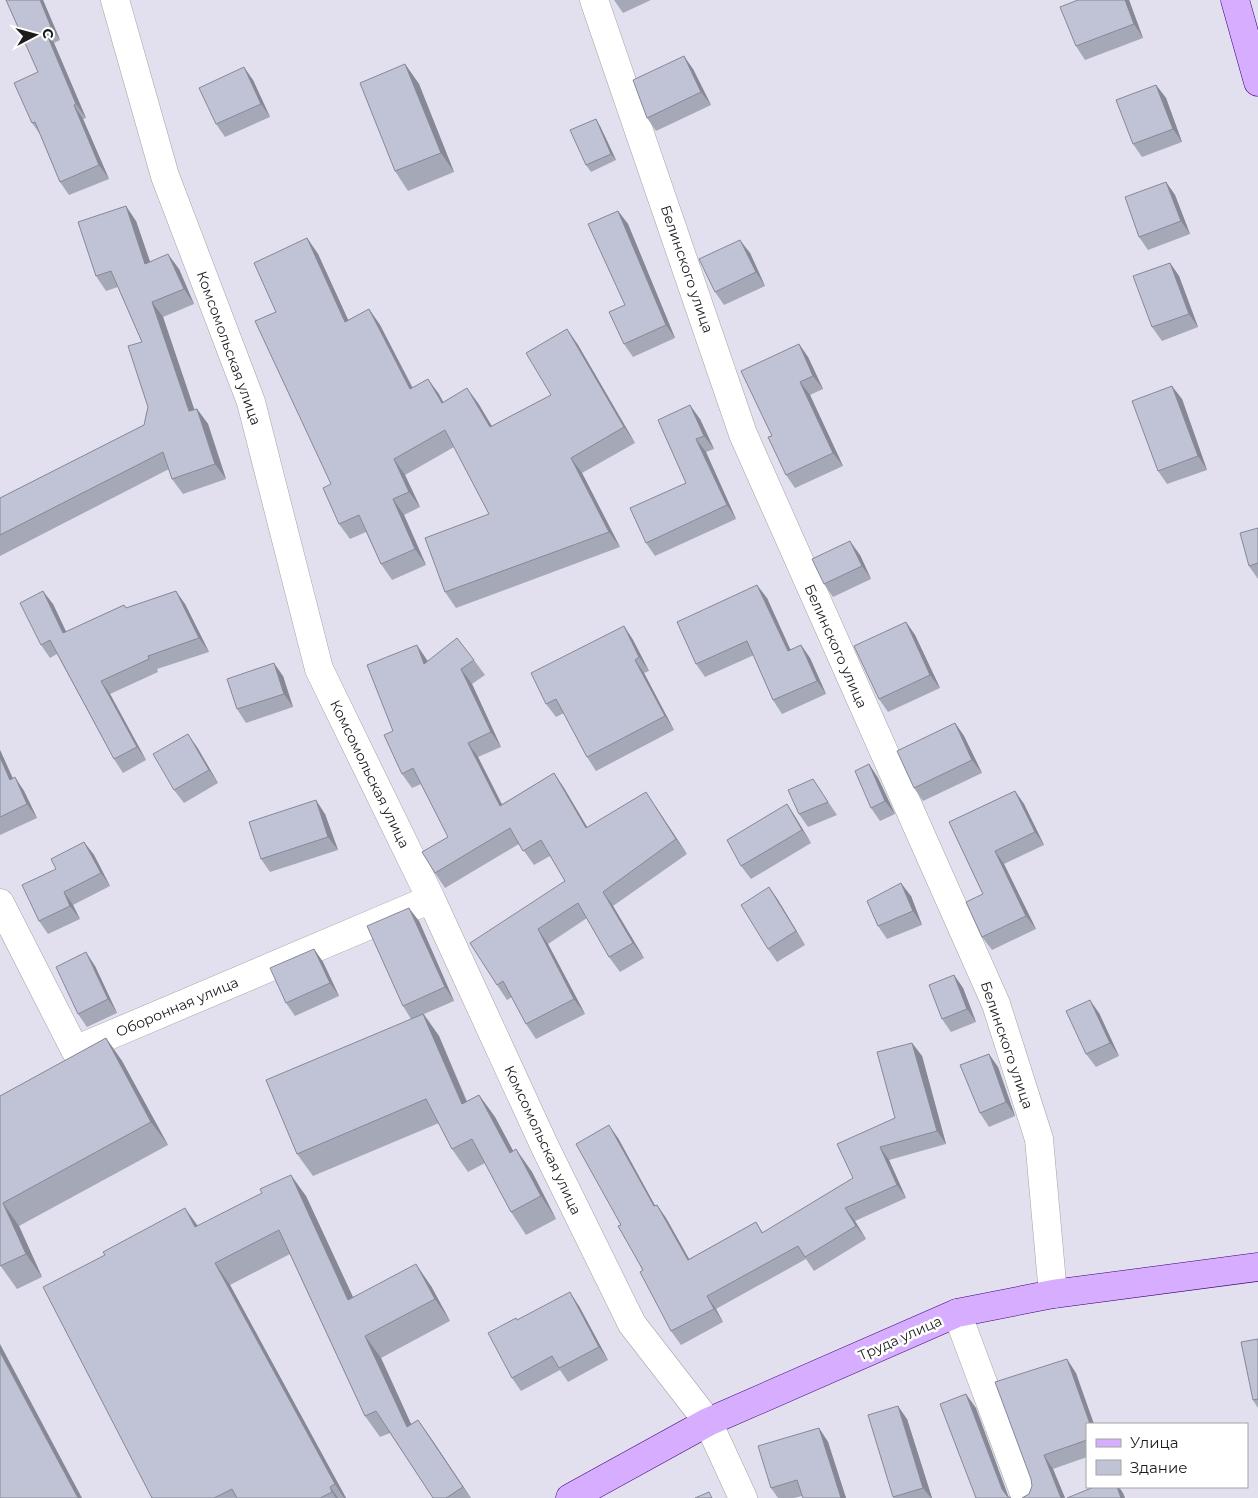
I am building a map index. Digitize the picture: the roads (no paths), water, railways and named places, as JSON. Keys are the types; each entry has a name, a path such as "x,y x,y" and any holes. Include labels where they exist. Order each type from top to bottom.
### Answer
{"street":[{"name":"Комсомольская улица","path":"115,0 166,176 251,402 319,669 431,899 545,1147 632,1324 708,1422 742,1498"},
{"name":"Белинского улица","path":"594,0 743,434 996,1004 1039,1139 1053,1294"},
{"path":"1234,0 1258,82"},
{"name":"Оборонная улица","path":"0,903 75,1050 431,899"},
{"name":"Труда улица","path":"570,1498 708,1422 957,1313 1053,1294 1258,1267"},
{"path":"957,1313 1026,1498"}]}
